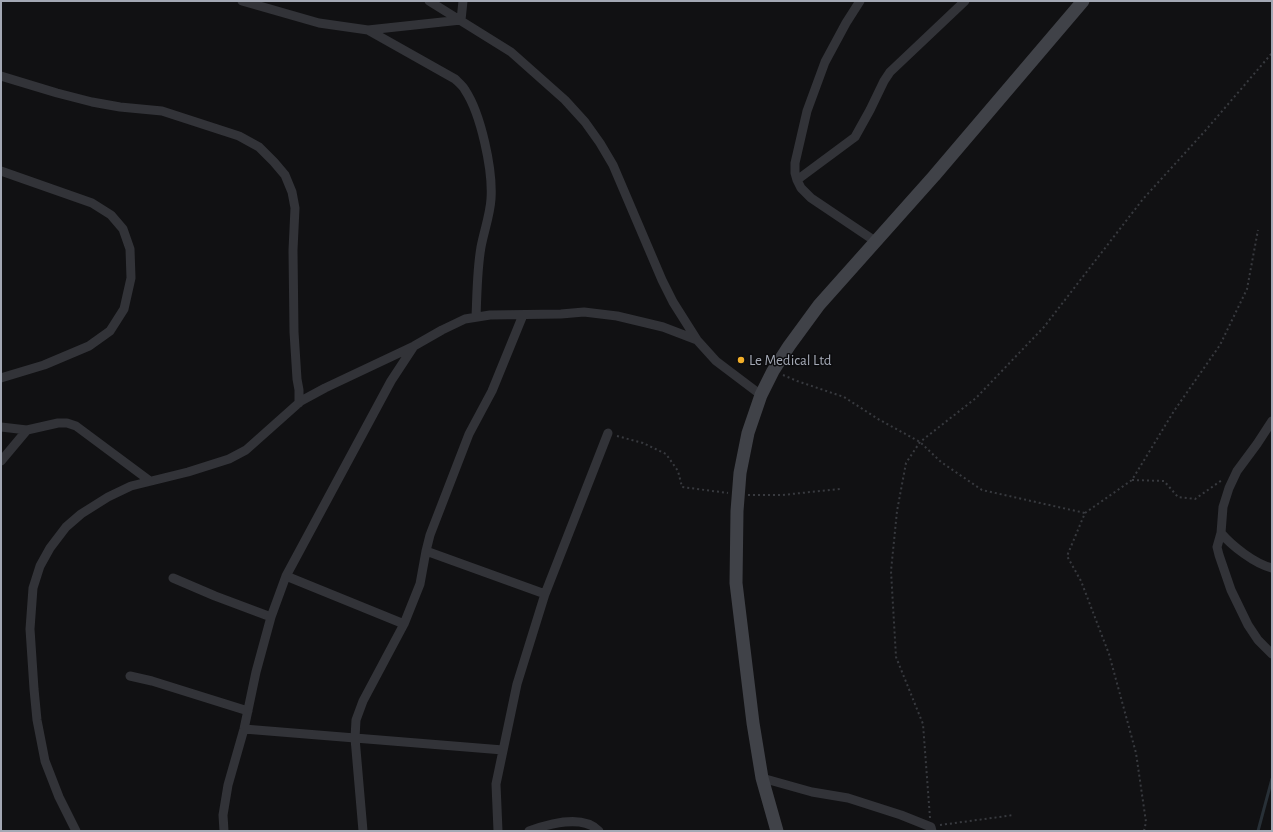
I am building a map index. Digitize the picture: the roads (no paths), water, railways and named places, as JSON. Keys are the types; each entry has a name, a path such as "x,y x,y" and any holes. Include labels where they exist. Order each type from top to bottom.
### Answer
{"main road":[{"path":"777,831 762,778 753,724 736,584 738,495 740,473 748,433 761,395 773,371 789,346 819,305 934,176 1083,1"}],"street":[{"path":"242,1 319,23 368,30 461,20"},
{"path":"429,1 511,52 565,100 585,122 613,165 662,280 673,302 697,340 716,361 761,395"},
{"path":"461,20 463,1"},
{"path":"860,1 846,22 825,62 807,111 795,164 796,180 801,188 811,198 875,241"},
{"path":"796,180 855,137 890,72 965,1"},
{"path":"368,30 455,79 464,88 471,101 479,123 491,176 491,200 481,247 478,274 476,317"},
{"path":"1,76 92,102 120,107 162,111 239,136 259,147 274,162 285,175 292,192 295,208 293,250 294,324 299,403"},
{"path":"1,170 92,203 111,215 123,229 130,249 131,278 124,309 110,331 89,346 44,365 1,378"},
{"path":"76,831 59,797 45,761 37,720 30,629 33,588 40,566 50,548 66,527 81,514 108,497 131,486 188,472 229,459 246,450 299,403 324,388 414,346 465,319 490,315 561,314 584,312 617,316 663,327 697,340"},
{"path":"363,831 355,738 356,720 363,701 391,651 404,624 420,584 430,535 469,434 492,391 523,315"},
{"path":"224,831 223,815 228,785 244,730 256,672 271,618 286,576 391,381 414,346"},
{"path":"1272,421 1237,471 1229,488 1223,507 1221,533 1218,547 1219,555 1231,590 1248,625 1258,640 1272,654"},
{"path":"1,427 26,430 58,423 67,423 76,426 150,481"},
{"path":"1,461 26,430"},
{"path":"498,831 496,784 517,684 545,594 608,433"},
{"path":"1221,533 1236,548 1267,567 1272,568"},
{"path":"426,552 545,594"},
{"path":"286,576 404,624"},
{"path":"173,578 271,618"},
{"path":"130,676 152,681 248,711"},
{"path":"244,730 503,750"},
{"path":"762,778 812,792 848,798 901,816 931,829"},
{"path":"529,831 549,824 581,822 595,827 599,831"}],"waterway":[{"path":"1258,831 1272,779"}],"place":[{"name":"Le Medical Ltd","path":"741,360"}]}
